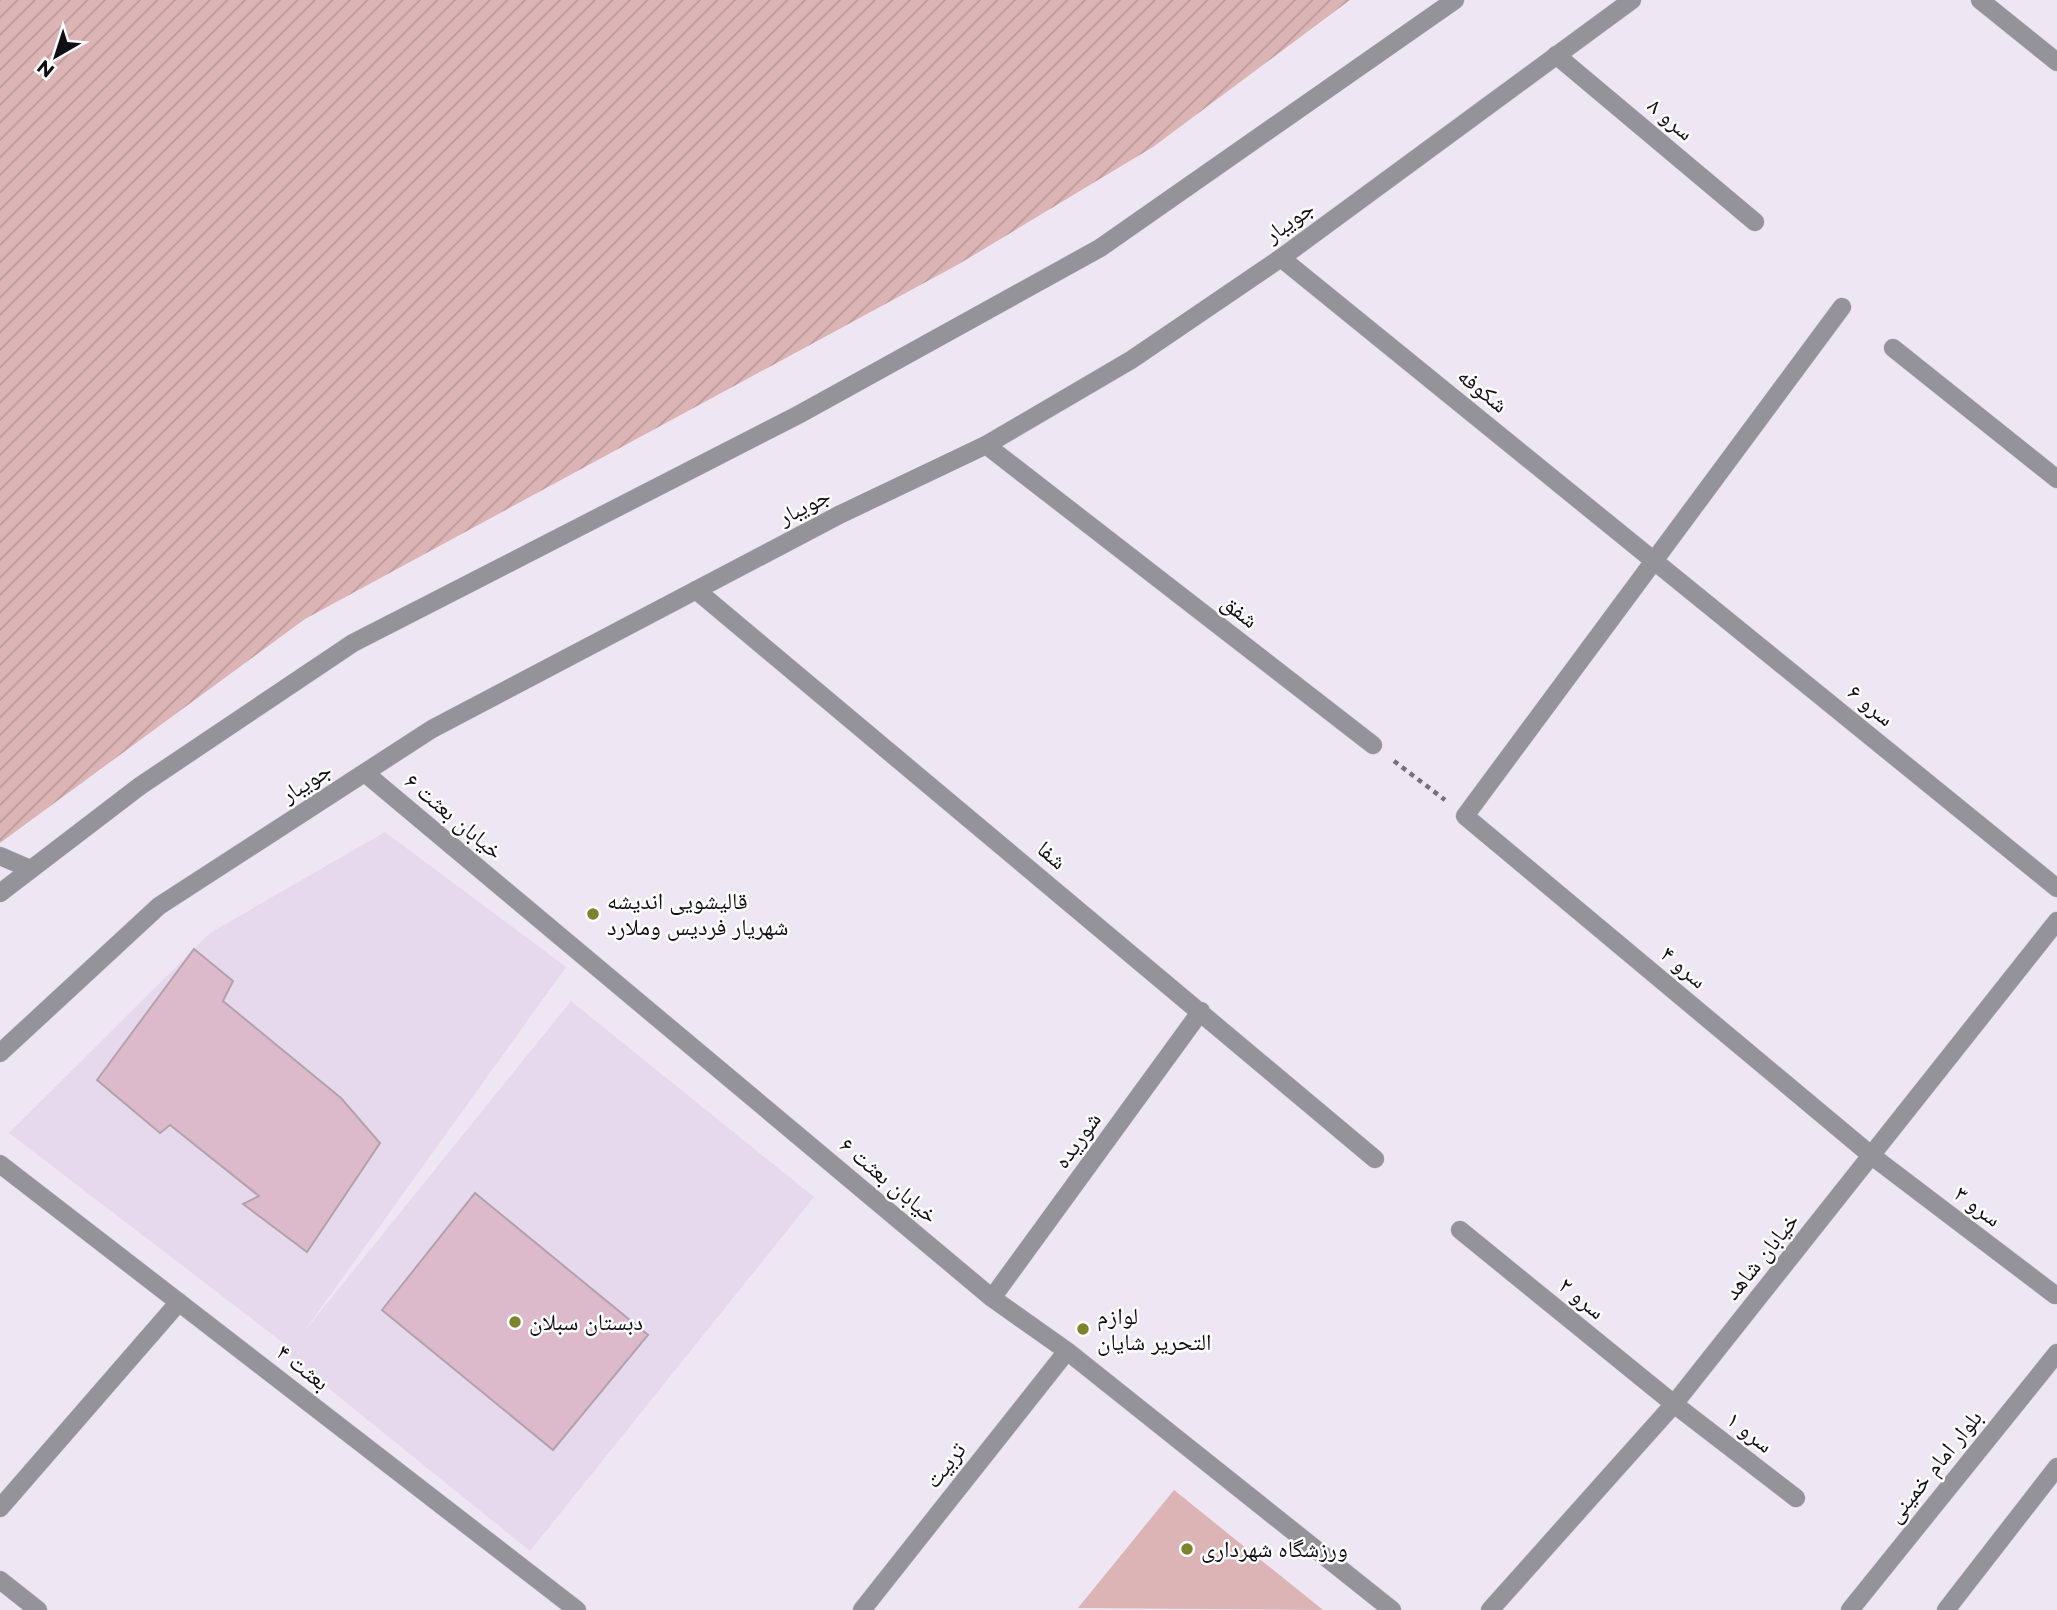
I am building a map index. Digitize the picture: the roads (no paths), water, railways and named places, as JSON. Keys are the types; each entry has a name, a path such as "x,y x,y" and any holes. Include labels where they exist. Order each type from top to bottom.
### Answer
{"street":[{"path":"0,892 140,786 353,643 798,415 1100,248 1455,0"},
{"name":"جویبار","path":"0,1053 159,906 432,729 839,515 986,445 1131,360 1281,258 1632,0"},
{"path":"1980,0 2057,62"},
{"name":"سرو ۸","path":"1556,55 1755,222"},
{"name":"شکوفه","path":"1281,258 1654,561"},
{"path":"1654,561 1842,307"},
{"path":"1893,348 2057,479"},
{"name":"شفق","path":"986,445 1373,745"},
{"name":"سرو ۴","path":"1654,561 1465,816 1872,1156"},
{"name":"سرو ۶","path":"1654,561 2057,888"},
{"name":"شفا","path":"696,590 1375,1159"},
{"name":"خیابان بعثت ۶","path":"365,773 992,1298 1067,1351 1392,1610"},
{"path":"0,856 30,869"},
{"name":"خیابان شاهد","path":"1490,1610 1674,1404 2057,921"},
{"name":"شوریده","path":"992,1298 1201,1011"},
{"name":"سرو ۳","path":"1872,1156 2055,1295"},
{"name":"بعثت ۴","path":"0,1164 576,1610"},
{"name":"سرو ۲","path":"1460,1230 1674,1404"},
{"path":"0,1508 179,1302"},
{"name":"تربیت","path":"862,1610 1067,1351"},
{"name":"بلوار امام خمینی","path":"1850,1610 2057,1353"},
{"name":"سرو ۱","path":"1674,1404 1796,1498"},
{"path":"1946,1610 2057,1467"},
{"path":"0,1580 38,1610"}],"place":[{"name":"قالیشویی اندیشه شهریار فردیس وملارد","path":"593,914"},
{"name":"دبستان سبلان","path":"515,1322"},
{"name":"لوازم التحریر شایان","path":"1083,1329"},
{"name":"ورزشگاه شهرداری","path":"1187,1549"}]}
